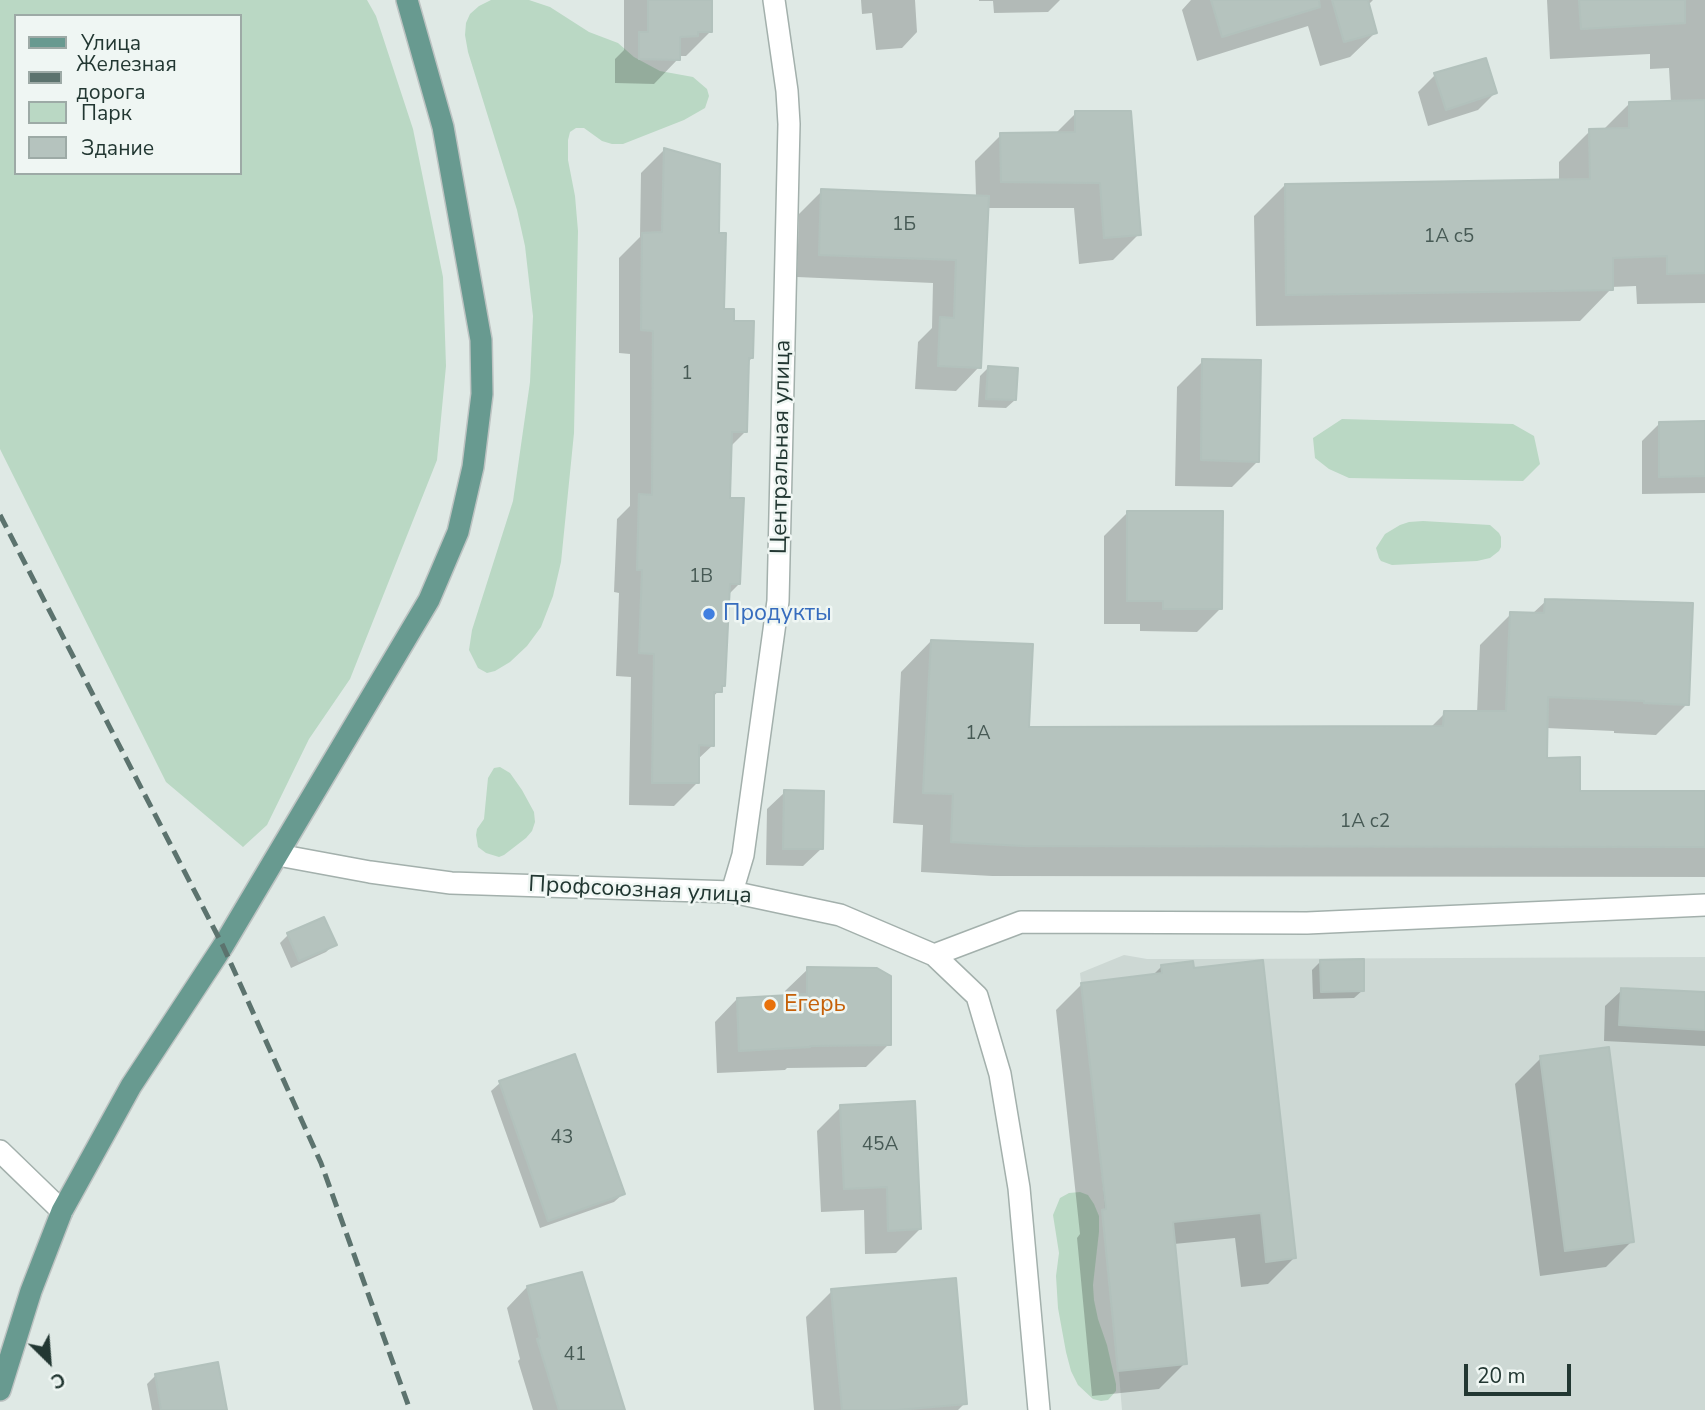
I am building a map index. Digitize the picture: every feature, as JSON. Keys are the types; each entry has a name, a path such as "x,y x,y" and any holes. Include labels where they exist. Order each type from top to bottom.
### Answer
{"main road":[{"path":"0,1390 31,1291 62,1211 131,1086 223,946 429,600 458,532 473,467 482,394 481,340 443,127 407,0"}],"street":[{"name":"Центральная улица","path":"732,892 743,855 778,601 789,124 774,0"},
{"name":"Профсоюзная улица","path":"278,855 370,872 452,883 732,892 839,915 934,955 977,996 1000,1074 1019,1188 1039,1410"},
{"path":"934,955 1021,922 1307,923 1705,905"},
{"path":"0,1151 62,1211"}],"shaded area":[{"path":"1124,955 1147,959 1705,957 1705,1410 1122,1410 1101,1165 1080,973"}],"green space":[{"path":"0,0 367,0 376,16 413,129 443,277 446,366 437,460 350,679 309,739 267,825 243,847 166,782 0,449"},
{"path":"491,0 529,0 550,7 589,32 618,43 634,57 660,71 693,77 707,89 709,96 705,108 684,120 623,144 602,141 584,128 576,128 570,132 568,160 578,231 574,433 561,562 553,596 541,627 527,646 510,662 487,673 478,668 469,650 472,630 513,501 530,382 533,316 525,246 517,210 465,35 470,14"},
{"path":"1342,419 1513,424 1534,436 1540,464 1523,481 1349,478 1329,469 1315,458 1313,438"},
{"path":"1423,521 1490,525 1501,537 1501,547 1490,558 1477,561 1392,565 1381,561 1376,548 1385,534 1400,525"},
{"path":"500,767 510,773 522,790 534,812 535,822 526,838 499,857 478,847 476,835 484,819 488,778 494,768"},
{"path":"1080,1192 1088,1195 1099,1216 1094,1300 1116,1384 1116,1391 1108,1400 1101,1401 1093,1399 1078,1385 1071,1371 1058,1308 1056,1276 1059,1253 1053,1215 1060,1198 1069,1193"}],"building":[{"path":"648,0 712,0 712,32 698,32 698,36 680,37 680,60 639,59 639,32 648,32"},
{"path":"1211,0 1319,0 1320,7 1222,37"},
{"path":"1332,0 1368,0 1377,33 1344,42"},
{"path":"1579,0 1685,0 1685,23 1581,29"},
{"path":"1486,58 1497,93 1446,110 1434,73"},
{"path":"1705,100 1705,273 1667,274 1667,256 1613,258 1613,290 1286,295 1285,184 1590,179 1589,129 1629,128 1629,102"},
{"path":"1075,111 1131,111 1141,235 1104,238 1100,183 1001,182 1000,133 1075,132"},
{"path":"664,148 720,164 719,233 726,233 724,309 734,309 734,321 754,321 753,358 749,358 747,432 732,432 730,498 744,498 740,584 730,584 725,686 722,686 722,692 714,692 714,746 699,745 699,783 652,783 654,654 639,653 642,570 637,570 639,494 652,495 653,331 641,330 642,233 662,232"},
{"path":"821,189 989,196 981,368 938,366 940,317 954,318 956,260 819,255"},
{"path":"1202,359 1261,360 1259,462 1201,460"},
{"path":"988,366 1018,368 1016,400 986,399"},
{"path":"1705,421 1705,476 1659,477 1659,422"},
{"path":"1127,511 1223,511 1222,609 1163,609 1163,601 1127,601"},
{"path":"1545,599 1693,603 1689,705 1548,697 1547,758 1580,757 1580,791 1705,791 1705,847 1023,846 951,842 953,794 923,793 931,640 1033,644 1029,727 1443,726 1444,711 1506,711 1510,612 1544,613"},
{"path":"784,790 824,791 823,849 783,849"},
{"path":"324,917 337,945 299,961 287,933"},
{"path":"1364,959 1364,991 1321,992 1320,960"},
{"path":"1263,960 1296,1258 1266,1262 1261,1213 1173,1222 1187,1364 1118,1371 1102,1210 1106,1209 1081,983 1162,973 1161,965 1193,961 1194,968"},
{"path":"807,967 877,968 891,976 891,1045 810,1046 739,1051 737,998 807,994"},
{"path":"1621,988 1705,992 1705,1030 1619,1025"},
{"path":"1609,1047 1634,1242 1565,1251 1540,1056"},
{"path":"575,1054 625,1194 548,1221 499,1081"},
{"path":"915,1101 921,1229 888,1231 887,1187 844,1189 840,1105"},
{"path":"582,1272 625,1410 559,1410 537,1339 540,1338 527,1286"},
{"path":"956,1278 967,1404 897,1410 842,1410 831,1289"},
{"path":"218,1362 227,1410 161,1410 155,1374"}],"railway":[{"path":"0,515 223,946 321,1163 410,1410"}],"place":[{"name":"Продукты","path":"709,614"},
{"name":"Егерь","path":"770,1005"}]}
